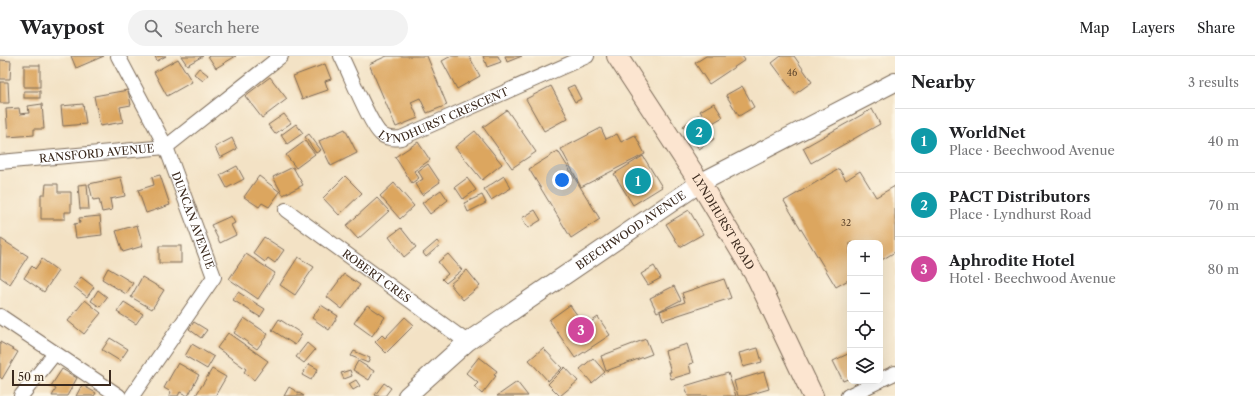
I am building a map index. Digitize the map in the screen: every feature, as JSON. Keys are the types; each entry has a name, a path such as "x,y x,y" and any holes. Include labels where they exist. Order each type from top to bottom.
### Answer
{"main road":[{"name":"LYNDHURST ROAD","path":"617,56 700,183 757,278 814,396"}],"street":[{"name":"DUNCAN AVENUE","path":"118,56 166,147 214,277 132,396"},
{"name":"RANSFORD AVENUE","path":"0,162 166,147 281,56"},
{"name":"LYNDHURST CRESCENT","path":"341,56 376,129 387,138 394,139 401,138 587,56"},
{"name":"BEECHWOOD AVENUE","path":"413,394 467,342 700,183 895,82"},
{"name":"ROBERT CRES","path":"286,210 467,342"},
{"path":"0,316 119,396"},
{"path":"21,396 55,353"},
{"path":"883,379 895,373"},
{"path":"848,396 873,384"}],"building":[{"path":"71,56 104,56 76,68"},
{"path":"155,56 166,56 157,61"},
{"path":"181,56 203,56 187,65"},
{"path":"208,56 236,56 216,68"},
{"path":"387,56 427,56 447,105 427,113 420,98 411,102 418,118 396,127 369,64"},
{"path":"451,56 469,56 480,76 457,89 442,61"},
{"path":"483,56 498,56 501,62 487,67"},
{"path":"505,56 522,56 507,62"},
{"path":"706,56 742,56 745,60 709,84 695,63"},
{"path":"781,56 794,56 812,82 795,94 772,63"},
{"path":"178,59 192,82 167,96 154,72"},
{"path":"0,60 11,61 10,79 0,79"},
{"path":"325,64 331,79 325,81 328,90 302,99 293,76"},
{"path":"24,65 40,65 40,87 24,87"},
{"path":"199,68 208,75 203,81 194,74"},
{"path":"270,77 287,99 262,118 245,96"},
{"path":"0,82 8,82 9,103 0,103"},
{"path":"574,85 581,99 575,102 567,88"},
{"path":"551,86 568,118 544,131 526,99"},
{"path":"742,86 754,107 739,116 726,95"},
{"path":"128,90 131,105 120,107 123,122 100,126 94,96"},
{"path":"24,91 40,91 40,98 24,98"},
{"path":"714,103 723,117 709,125 700,111"},
{"path":"42,104 44,129 34,129 34,135 8,137 6,109 19,108 20,114 29,113 28,106"},
{"path":"83,104 86,124 63,126 61,106"},
{"path":"872,109 880,124 811,163 803,148"},
{"path":"507,110 536,152 512,168 483,127"},
{"path":"284,114 291,123 275,134 268,125"},
{"path":"699,115 714,139 699,149 683,126"},
{"path":"296,124 303,133 287,144 281,135"},
{"path":"601,128 606,139 617,134 621,142 635,135 645,154 581,187 561,149"},
{"path":"345,129 357,153 331,166 319,141"},
{"path":"475,131 502,164 482,180 455,147"},
{"path":"309,134 321,150 316,153 305,137"},
{"path":"232,138 237,149 220,158 215,147"},
{"path":"305,141 315,154 296,168 286,155"},
{"path":"418,142 430,160 414,171 419,178 412,183 395,157"},
{"path":"558,151 600,219 571,238 529,169"},
{"path":"643,156 662,187 633,205 614,174"},
{"path":"428,164 440,182 422,195 415,184 423,179 418,171"},
{"path":"237,166 244,179 227,188 220,175"},
{"path":"293,167 303,185 283,195 273,177"},
{"path":"839,169 846,180 860,171 876,197 895,186 895,252 883,259 883,240 847,240 847,281 836,287 784,201"},
{"path":"160,175 170,205 146,213 138,190 154,185 152,177"},
{"path":"259,176 280,192 269,207 262,203 259,207 244,197"},
{"path":"345,176 362,193 339,215 323,198"},
{"path":"504,176 511,188 491,200 484,189"},
{"path":"121,177 125,196 110,199 112,210 102,212 99,199 93,200 89,184"},
{"path":"467,178 476,190 463,199 455,187"},
{"path":"394,183 414,206 400,219 380,196"},
{"path":"46,184 58,184 58,192 71,192 71,212 65,212 65,219 41,219 41,194 45,194"},
{"path":"87,184 89,209 80,209 78,185"},
{"path":"441,190 448,200 430,214 422,203"},
{"path":"482,195 486,203 468,212 464,203"},
{"path":"377,198 389,211 358,239 346,226"},
{"path":"535,210 541,220 528,228 522,218"},
{"path":"689,210 703,234 680,247 666,224"},
{"path":"100,216 102,235 76,238 74,224 80,223 79,218"},
{"path":"231,216 235,223 231,225 236,235 220,243 211,225"},
{"path":"137,225 143,246 123,252 116,231"},
{"path":"401,228 416,247 404,257 389,237"},
{"path":"264,237 284,250 275,263 268,258 265,262 253,253"},
{"path":"1,239 28,256 10,284 0,277"},
{"path":"437,241 440,245 426,257 423,253"},
{"path":"159,246 181,246 181,263 159,263"},
{"path":"246,254 275,273 258,299 229,279"},
{"path":"448,254 462,270 446,283 442,279 448,274 438,262"},
{"path":"298,257 314,267 295,295 280,285"},
{"path":"42,259 58,271 44,292 24,278 32,266 35,269"},
{"path":"654,266 661,278 648,285 641,274"},
{"path":"108,268 133,283 126,294 102,279"},
{"path":"467,270 480,286 463,300 450,284"},
{"path":"344,274 360,285 342,309 327,297"},
{"path":"81,277 94,287 87,297 74,287"},
{"path":"142,277 164,290 152,309 131,297"},
{"path":"724,279 731,298 663,320 660,311 685,302 682,293"},
{"path":"674,286 681,300 657,312 650,298"},
{"path":"98,290 107,297 100,307 91,301"},
{"path":"238,292 265,309 260,317 233,300"},
{"path":"85,300 101,313 84,334 68,321"},
{"path":"124,302 143,314 136,324 117,312"},
{"path":"321,305 338,316 329,330 312,318"},
{"path":"367,305 385,317 372,336 354,323"},
{"path":"570,305 585,326 598,317 610,335 575,358 549,320"},
{"path":"405,317 414,325 386,353 375,342 382,335 385,338"},
{"path":"244,318 268,334 257,349 234,333"},
{"path":"279,319 302,334 295,345 272,330"},
{"path":"194,322 207,330 201,338 189,329"},
{"path":"228,333 268,361 254,380 244,372 246,369 217,348"},
{"path":"110,338 128,349 120,361 102,350"},
{"path":"646,339 652,354 606,371 601,356"},
{"path":"0,342 18,352 2,379 0,377"},
{"path":"307,343 315,350 304,363 296,357"},
{"path":"192,344 214,357 207,369 185,356"},
{"path":"687,344 693,363 689,364 691,373 671,379 669,372 671,372 665,351"},
{"path":"543,348 562,368 548,381 529,360"},
{"path":"758,348 762,362 743,367 739,353"},
{"path":"354,351 370,358 368,363 351,356"},
{"path":"847,354 847,379 843,381 833,361"},
{"path":"479,357 497,371 494,375 496,376 482,394 474,387 478,383 466,373"},
{"path":"593,358 605,372 592,383 580,369"},
{"path":"358,361 374,371 369,380 353,370"},
{"path":"178,363 199,375 188,396 180,392 178,396 169,396 171,392 164,388"},
{"path":"309,364 318,369 311,380 302,375"},
{"path":"565,367 578,381 560,396 548,384"},
{"path":"62,369 77,378 67,396 52,396 56,389 51,386"},
{"path":"212,369 226,377 215,396 197,396 196,395"},
{"path":"350,370 352,376 344,379 341,373"},
{"path":"764,372 769,389 745,396 738,396 734,381"},
{"path":"728,373 736,396 688,396 685,386"},
{"path":"356,380 360,386 353,390 349,384"},
{"path":"517,382 528,396 497,396"},
{"path":"384,383 391,388 385,396 375,395"},
{"path":"82,385 96,393 94,396 76,396"},
{"path":"289,387 304,396 284,396"}],"place":[{"name":"PACT Distributors","path":"699,132"},
{"name":"WorldNet","path":"638,181"},
{"name":"Aphrodite Hotel","path":"581,330"}]}
